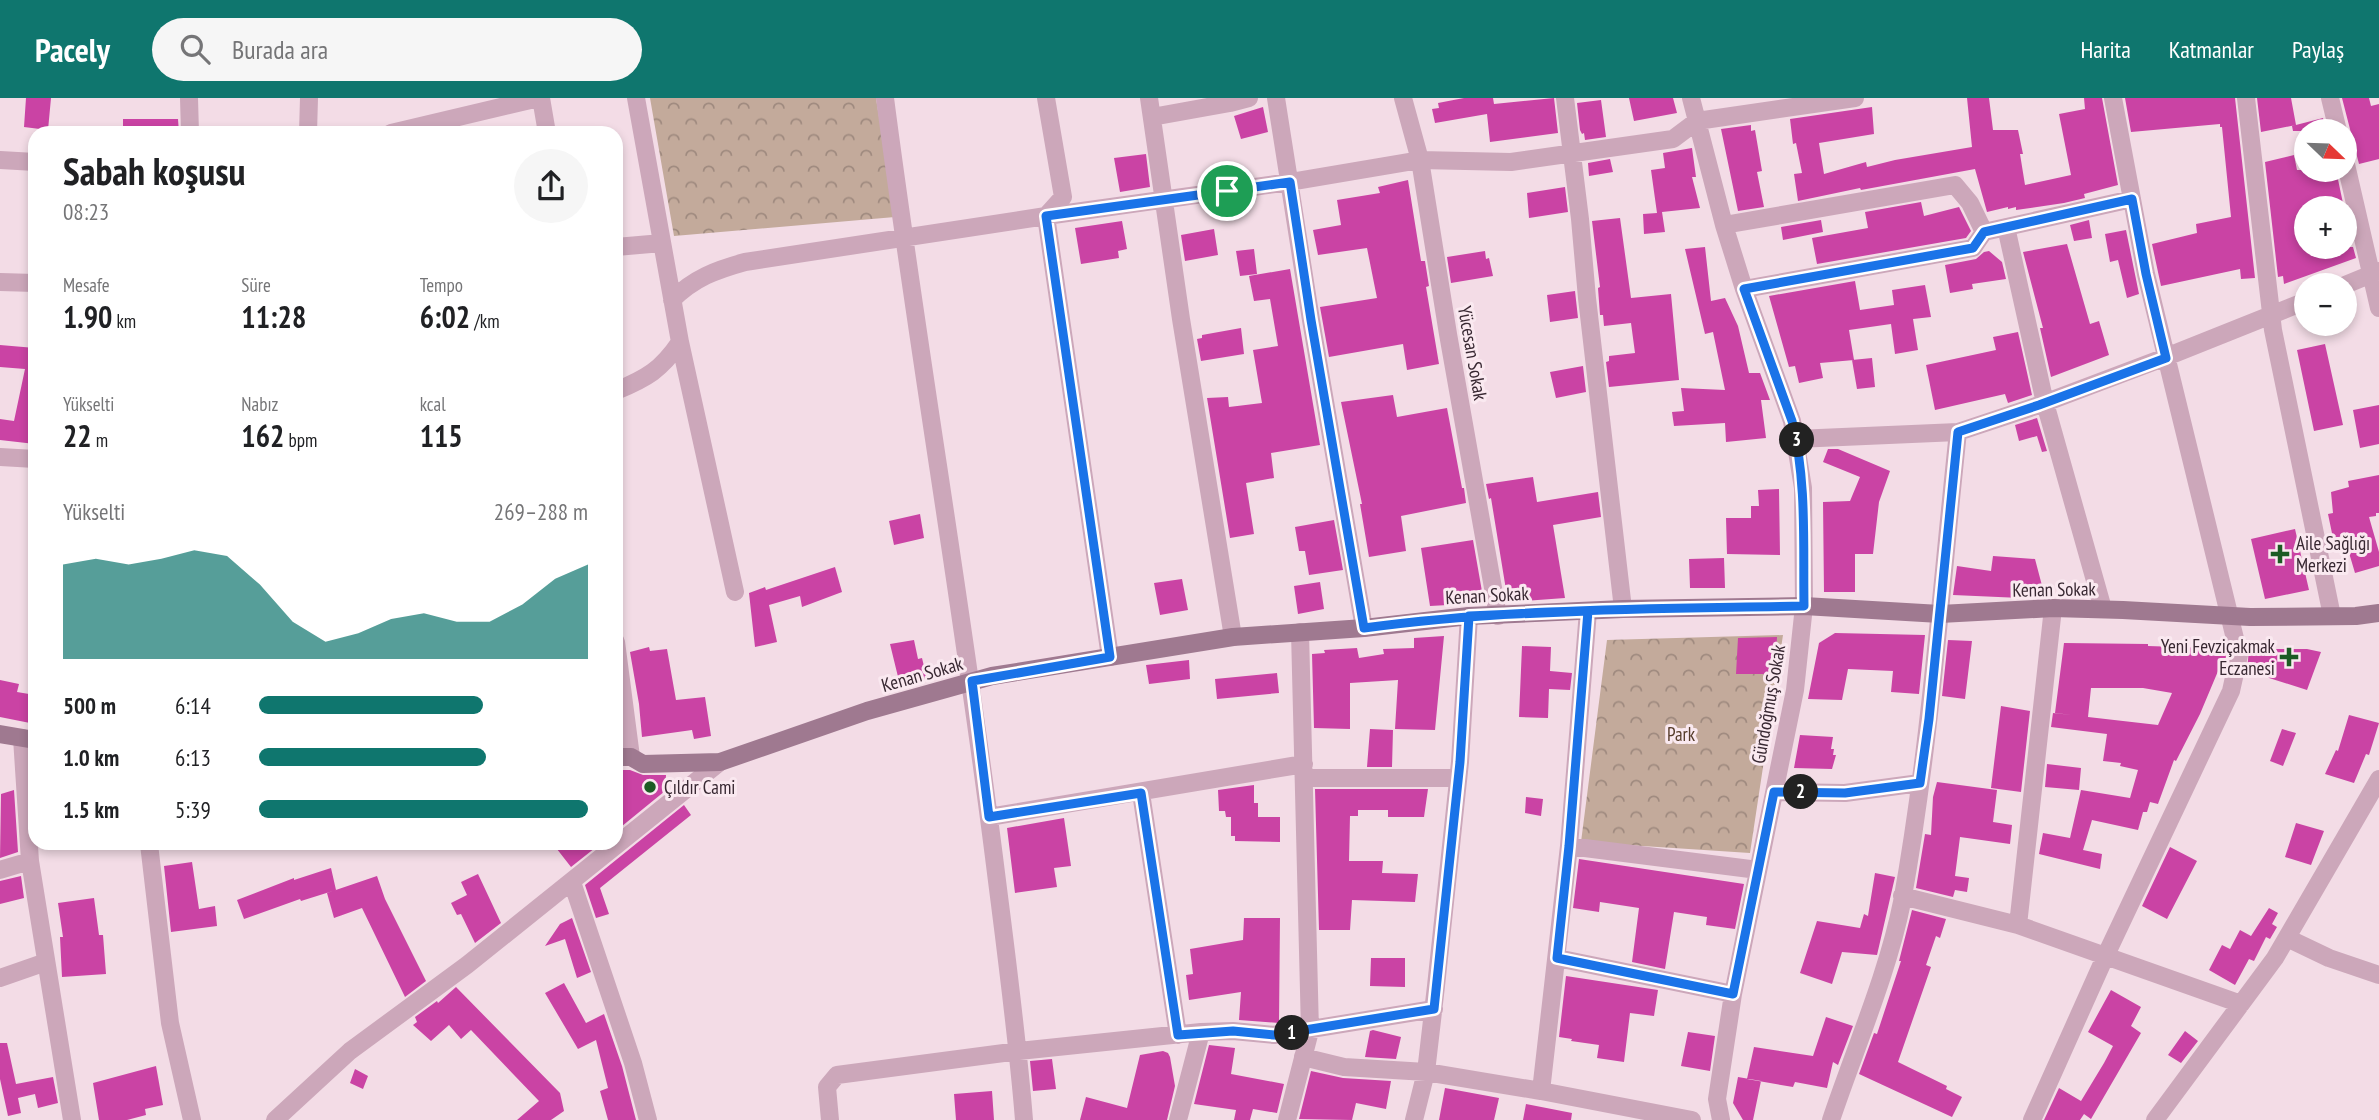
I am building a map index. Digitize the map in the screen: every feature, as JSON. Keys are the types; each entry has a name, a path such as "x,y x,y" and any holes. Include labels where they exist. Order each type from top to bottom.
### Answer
{"street":[{"path":"189,98 190,126"},
{"path":"307,126 309,98"},
{"path":"421,126 540,98 546,126"},
{"path":"636,98 680,342 735,592"},
{"path":"885,98 903,237 972,681 1019,1051 1024,1120"},
{"path":"1046,98 1063,197 1046,216"},
{"path":"1149,98 1181,319 1233,637"},
{"path":"1152,117 1249,98"},
{"path":"1276,98 1364,628"},
{"name":"Yücesan Sokak","path":"1403,98 1420,160 1498,616"},
{"path":"1565,98 1623,609"},
{"name":"Gündoğmuş Sokak","path":"1691,98 1724,225 1744,289 1792,421 1802,488 1804,606 1795,690 1733,994 1717,1099 1721,1120"},
{"path":"673,300 690,284 711,272 745,262 1290,182 1420,160 1511,162 1673,139 1697,121 1855,98"},
{"path":"2032,1120 2105,957 2231,691 2239,655 2146,274 2113,98"},
{"path":"2246,98 2271,315 2332,616"},
{"path":"2330,98 2335,119"},
{"path":"0,160 28,162"},
{"path":"2351,182 2375,273 2379,308"},
{"path":"1724,225 1955,185 1970,203 1984,232"},
{"path":"1744,289 1973,248 1984,232 2132,199"},
{"path":"1046,216 1110,657"},
{"path":"2006,227 2045,403 2103,609"},
{"path":"623,246 662,243"},
{"path":"2357,280 2375,273"},
{"path":"0,282 28,283"},
{"path":"1796,439 1958,432 2166,358 2294,306"},
{"path":"623,388 652,376 668,360 680,342"},
{"path":"1831,1120 1883,971 1902,896 1920,783 1958,432"},
{"path":"0,457 28,459"},
{"name":"Kenan Sokak","path":"624,757 643,764 720,762 867,711 972,681 1233,637 1364,628 1469,616 1623,609 1804,606 1940,614 2053,608 2229,615 2332,616 2379,613"},
{"path":"2018,925 2053,608"},
{"path":"1541,1091 1569,846 1588,611"},
{"path":"1414,1120 1426,1072 1434,1009 1458,778 1469,616"},
{"path":"1287,1120 1310,1031 1300,632"},
{"path":"0,733 28,739"},
{"path":"623,841 720,762"},
{"path":"989,817 1304,771 1458,778"},
{"path":"2155,1120 2287,938 2379,779"},
{"path":"1774,792 1845,793 1920,783"},
{"path":"1141,793 1178,1035"},
{"path":"1569,846 1758,870"},
{"path":"30,850 70,1119"},
{"path":"150,850 170,1023 192,1120"},
{"path":"275,1120 350,1051 467,965 611,850"},
{"path":"0,870 30,861"},
{"path":"572,882 633,1063 648,1120"},
{"path":"1902,896 2018,925 2241,1004"},
{"path":"2287,938 2329,958 2379,975"},
{"path":"1557,958 1733,994"},
{"path":"0,978 46,962"},
{"path":"831,1120 827,1087 837,1075 1019,1051 1201,1032 1233,1031 1274,1035 1434,1009"},
{"path":"1178,1120 1201,1032"},
{"path":"1303,1057 1344,1067 1426,1072 1692,1120"}],"green space":[{"path":"650,98 876,98 895,217 674,236"},
{"name":"Park","path":"1783,635 1750,853 1581,842 1607,640"}],"building":[{"path":"26,98 51,98 48,126 24,127"},
{"path":"1464,98 1493,98 1494,104 1554,98 1558,133 1490,142 1487,114 1435,123 1432,109 1439,108 1438,103"},
{"path":"1629,98 1673,98 1677,113 1634,121"},
{"path":"1967,98 1989,98 1993,130 2018,130 2025,185 2071,175 2059,114 2085,109 2084,98 2102,98 2118,185 2084,194 2085,198 2064,203 2016,210 2016,207 2008,207 1987,212 1975,169 1798,201 1794,174 1802,173 1796,143 1793,144 1790,119 1872,107 1874,134 1819,143 1824,174 1866,162 1867,167 1972,147"},
{"path":"2125,98 2235,98 2255,278 2241,279 2240,269 2161,286 2152,244 2197,233 2196,224 2231,217 2222,127 2220,124 2131,132"},
{"path":"2257,98 2291,98 2294,125 2261,132"},
{"path":"2342,98 2369,98 2371,106 2379,104 2379,159 2359,164 2357,119 2347,119"},
{"path":"1601,100 1606,137 1585,140 1584,133 1580,130 1577,103"},
{"path":"1263,107 1268,132 1241,139 1234,116"},
{"path":"123,119 178,119 178,126 123,126"},
{"path":"1751,125 1751,131 1755,130 1762,171 1757,172 1764,207 1738,211 1721,129"},
{"path":"1692,148 1696,177 1692,177 1700,208 1662,212 1665,232 1644,234 1643,214 1657,213 1651,170 1665,168 1663,153"},
{"path":"1146,154 1150,187 1120,192 1114,158"},
{"path":"2294,155 2294,182 2339,182 2341,196 2294,196 2294,259 2353,259 2314,273 2294,273 2294,280 2284,284 2283,276 2278,277 2265,162"},
{"path":"1610,159 1613,172 1589,176 1588,163"},
{"path":"1408,180 1421,261 1425,261 1429,286 1426,287 1439,364 1407,370 1403,344 1329,357 1320,307 1377,298 1367,248 1318,255 1313,230 1341,225 1337,200 1380,193 1378,187"},
{"path":"1565,187 1568,212 1529,218 1527,193"},
{"path":"1921,202 1924,216 1959,207 1971,231 1966,238 1817,264 1812,238 1868,228 1865,212"},
{"path":"1620,218 1631,298 1671,294 1679,380 1609,387 1606,362 1609,361 1609,356 1635,353 1631,323 1604,326 1603,315 1600,315 1600,287 1592,221"},
{"path":"1821,220 1823,232 1783,240 1781,227"},
{"path":"2089,220 2092,238 2074,241 2070,225"},
{"path":"1122,221 1127,249 1118,251 1119,258 1081,264 1075,228"},
{"path":"1214,229 1218,255 1185,261 1181,235"},
{"path":"2126,230 2139,294 2127,298 2118,260 2110,262 2105,234"},
{"path":"2067,244 2090,324 2099,321 2109,355 2051,377 2040,328 2043,328 2023,252"},
{"path":"1705,247 1711,301 1725,298 1738,326 1749,373 1760,373 1770,400 1761,400 1766,438 1726,442 1725,423 1674,426 1672,412 1684,411 1681,388 1725,390 1713,332 1705,334 1685,249"},
{"path":"1254,249 1257,274 1240,276 1236,251"},
{"path":"1485,251 1493,276 1451,283 1447,257"},
{"path":"1989,251 2002,262 2006,279 1972,284 1973,289 1950,293 1945,265 1976,259"},
{"path":"1290,269 1320,445 1271,453 1274,478 1246,483 1254,534 1230,538 1207,398 1228,397 1229,407 1262,403 1253,350 1278,346 1270,299 1254,301 1249,276"},
{"path":"1855,281 1860,310 1894,305 1892,290 1925,285 1931,317 1913,319 1918,350 1895,354 1891,324 1849,330 1854,360 1820,363 1823,378 1799,383 1795,366 1789,367 1769,296"},
{"path":"1575,291 1578,318 1550,322 1547,295"},
{"path":"1241,328 1244,354 1201,361 1197,339 1202,338 1202,335"},
{"path":"2018,332 2032,395 2008,403 2005,394 1935,410 1926,365 1996,350 1993,337"},
{"path":"2325,344 2343,425 2314,431 2297,350"},
{"path":"0,345 28,347 28,443 0,440 0,419 14,421 25,369 0,367"},
{"path":"1872,358 1875,387 1857,389 1852,360"},
{"path":"1583,366 1586,392 1556,398 1550,372"},
{"path":"1393,395 1397,417 1447,408 1466,503 1401,516 1406,551 1369,557 1362,504 1341,402"},
{"path":"2379,405 2379,444 2360,448 2353,410"},
{"path":"2037,418 2047,451 2042,452 2037,436 2019,441 2015,425"},
{"path":"1828,449 1838,449 1890,471 1879,502 1873,554 1855,554 1855,592 1824,592 1823,502 1850,501 1860,477 1823,462"},
{"path":"2379,475 2379,513 2369,517 2379,552 2379,566 2355,573 2344,536 2333,538 2328,514 2333,513 2331,492 2349,487 2348,481"},
{"path":"1533,477 1537,502 1598,492 1601,517 1553,525 1565,598 1508,602 1491,498 1489,499 1486,484"},
{"path":"1779,489 1780,555 1727,554 1726,518 1751,518 1751,506 1759,506 1758,490"},
{"path":"920,514 924,538 894,545 889,521"},
{"path":"1334,520 1343,570 1309,575 1305,551 1299,551 1295,527"},
{"path":"2295,529 2309,590 2265,599 2251,539"},
{"path":"1473,540 1484,603 1430,606 1421,548"},
{"path":"1993,556 2035,559 2045,597 1953,595 1957,566 1991,571"},
{"path":"1724,558 1725,588 1690,588 1689,559"},
{"path":"835,567 842,592 802,607 800,596 769,605 777,642 755,647 749,593"},
{"path":"1182,579 1188,610 1160,615 1154,583"},
{"path":"1320,582 1324,609 1298,614 1294,586"},
{"path":"1835,633 1925,635 1919,694 1891,692 1893,671 1848,669 1842,700 1808,699 1819,643"},
{"path":"1444,636 1435,730 1395,729 1398,680 1350,683 1350,729 1314,728 1312,654 1325,653 1324,650 1357,648 1359,658 1384,654 1383,649 1414,648 1414,638"},
{"path":"1777,637 1775,674 1736,674 1738,638"},
{"path":"914,640 918,659 922,658 927,679 900,685 890,644"},
{"path":"1948,640 1972,641 1965,699 1942,696"},
{"path":"2064,643 2208,648 2213,643 2225,644 2225,665 2221,664 2200,714 2176,761 2174,760 2158,804 2150,802 2147,812 2143,812 2138,830 2092,820 2083,850 2102,854 2100,869 2039,854 2043,833 2070,838 2081,790 2130,798 2138,770 2120,766 2121,763 2103,761 2107,734 2051,727 2053,713 2072,715 2055,713","holes":["2091,688 2143,688 2172,693 2158,725 2088,717"]},
{"path":"1522,646 1551,647 1550,671 1572,673 1570,690 1549,689 1548,718 1519,717"},
{"path":"649,647 650,651 667,649 676,700 705,697 711,736 694,739 692,730 642,737 630,652"},
{"path":"2249,649 2307,649 2321,652 2307,690 2247,671"},
{"path":"1189,660 1190,679 1149,684 1146,665"},
{"path":"1277,673 1279,693 1217,699 1215,679"},
{"path":"0,680 19,684 17,692 28,694 28,723 0,717"},
{"path":"2001,706 2030,711 2021,792 1991,788"},
{"path":"2349,715 2379,723 2369,755 2366,754 2354,783 2325,774 2336,750 2338,751"},
{"path":"1370,729 1393,730 1392,767 1367,767"},
{"path":"2282,729 2296,733 2283,766 2270,761"},
{"path":"1800,735 1833,737 1831,749 1834,749 1833,755 1836,755 1832,769 1794,768"},
{"path":"2047,764 2081,768 2079,790 2045,787"},
{"path":"623,770 643,775 666,775 665,791 623,825"},
{"path":"1937,782 1997,790 1993,822 2012,825 2010,844 1960,837 1955,876 1969,878 1967,892 1955,890 1953,897 1916,888 1925,834 1931,835 1933,797"},
{"path":"1254,785 1254,803 1258,803 1258,817 1280,817 1280,842 1235,841 1235,836 1231,836 1231,817 1226,817 1225,811 1219,811 1218,790"},
{"path":"1315,789 1428,789 1424,817 1388,817 1388,810 1358,810 1358,816 1350,816 1349,861 1383,861 1382,873 1418,874 1415,902 1352,900 1350,930 1319,930"},
{"path":"14,790 18,852 0,858 1,794"},
{"path":"1526,797 1543,799 1541,816 1525,813"},
{"path":"684,805 691,815 600,888 609,914 596,918 585,885"},
{"path":"1064,818 1071,866 1054,868 1057,887 1015,893 1007,828"},
{"path":"2296,823 2324,831 2311,865 2285,857"},
{"path":"2170,847 2197,861 2167,919 2142,906"},
{"path":"558,850 592,850 571,867"},
{"path":"1579,859 1744,884 1735,929 1706,925 1707,917 1674,912 1665,969 1632,962 1639,908 1600,902 1599,912 1573,908"},
{"path":"192,862 199,909 215,906 217,926 171,932 164,866"},
{"path":"331,868 336,890 301,901 300,899 244,919 237,900 294,878"},
{"path":"1875,873 1895,877 1877,955 1842,952 1832,984 1800,973 1817,921 1860,928 1864,914 1868,916"},
{"path":"478,874 501,923 475,943 461,914 457,915 451,903 467,895 461,882"},
{"path":"21,876 24,898 0,904 0,881"},
{"path":"377,876 385,899 426,981 405,997 362,908 334,918 327,893"},
{"path":"94,898 99,935 103,935 106,974 62,977 60,937 63,937 58,903"},
{"path":"2269,908 2278,913 2272,924 2277,927 2270,939 2266,937 2254,961 2249,959 2235,985 2209,970 2222,945 2230,949 2240,930 2251,936"},
{"path":"1912,910 1946,919 1940,938 1936,936 1926,965 1931,967 1898,1062 1947,1086 1946,1089 1962,1097 1952,1117 1859,1074 1874,1033 1877,1034 1901,961"},
{"path":"572,918 591,972 577,978 565,939 545,946 560,924"},
{"path":"1244,918 1280,918 1279,1023 1239,1020 1241,992 1189,1000 1186,975 1193,974 1190,949 1243,940"},
{"path":"1371,958 1405,958 1405,987 1370,986"},
{"path":"1566,976 1658,990 1654,1016 1630,1013 1624,1062 1597,1058 1599,1045 1559,1037"},
{"path":"564,983 586,1023 604,1014 622,1066 636,1120 608,1120 600,1091 608,1088 596,1040 578,1049 545,993"},
{"path":"456,987 560,1093 564,1111 551,1120 517,1120 539,1101 471,1030 461,1039 449,1025 431,1041 413,1025 417,1022 415,1017 437,1001 438,1003"},
{"path":"2111,990 2141,1007 2131,1026 2141,1033 2091,1119 2084,1114 2080,1120 2044,1120 2059,1088 2081,1101 2113,1046 2088,1032"},
{"path":"1826,1017 1853,1026 1838,1065 1833,1062 1827,1088 1795,1082 1793,1087 1747,1079 1754,1047 1813,1056"},
{"path":"1370,1031 1401,1037 1396,1059 1365,1057"},
{"path":"2185,1031 2198,1041 2181,1063 2168,1055"},
{"path":"1688,1032 1715,1036 1710,1071 1681,1066"},
{"path":"0,1043 7,1043 16,1084 53,1077 58,1103 38,1108 35,1094 18,1098 21,1113 8,1116 0,1079"},
{"path":"1209,1045 1235,1048 1231,1074 1284,1084 1277,1113 1253,1109 1250,1120 1234,1120 1236,1110 1194,1104"},
{"path":"1163,1051 1170,1057 1175,1086 1167,1120 1080,1120 1086,1097 1127,1108 1140,1055"},
{"path":"1052,1059 1056,1089 1033,1091 1030,1061"},
{"path":"156,1066 163,1105 145,1109 146,1115 127,1120 99,1120 93,1083"},
{"path":"355,1069 368,1076 363,1089 350,1083"},
{"path":"1311,1071 1343,1078 1391,1081 1386,1109 1356,1103 1352,1120 1299,1119"},
{"path":"1738,1077 1761,1081 1753,1120 1743,1120 1733,1103"},
{"path":"1445,1088 1499,1098 1494,1120 1439,1120"},
{"path":"992,1091 994,1120 956,1120 954,1094"},
{"path":"1526,1104 1572,1113 1571,1120 1523,1120"}],"place":[{"name":"Aile Sağlığı Merkezi","path":"2280,554"},
{"name":"Yeni Fevziçakmak Eczanesi","path":"2289,657"},
{"name":"Çıldır Cami","path":"650,787"}],"route":[{"path":"1227,191 1046,216 1110,657 972,681 989,817 1141,793 1178,1035 1233,1031 1274,1035 1434,1009 1460,762 1469,616 1588,611 1580,726 1557,958 1733,994 1774,792 1845,793 1920,783 1958,432 2166,358 2132,199 1984,232 1973,248 1744,289 1792,421 1796,439 1802,488 1804,606 1623,609 1469,616 1364,628 1290,182 1227,191"}]}
